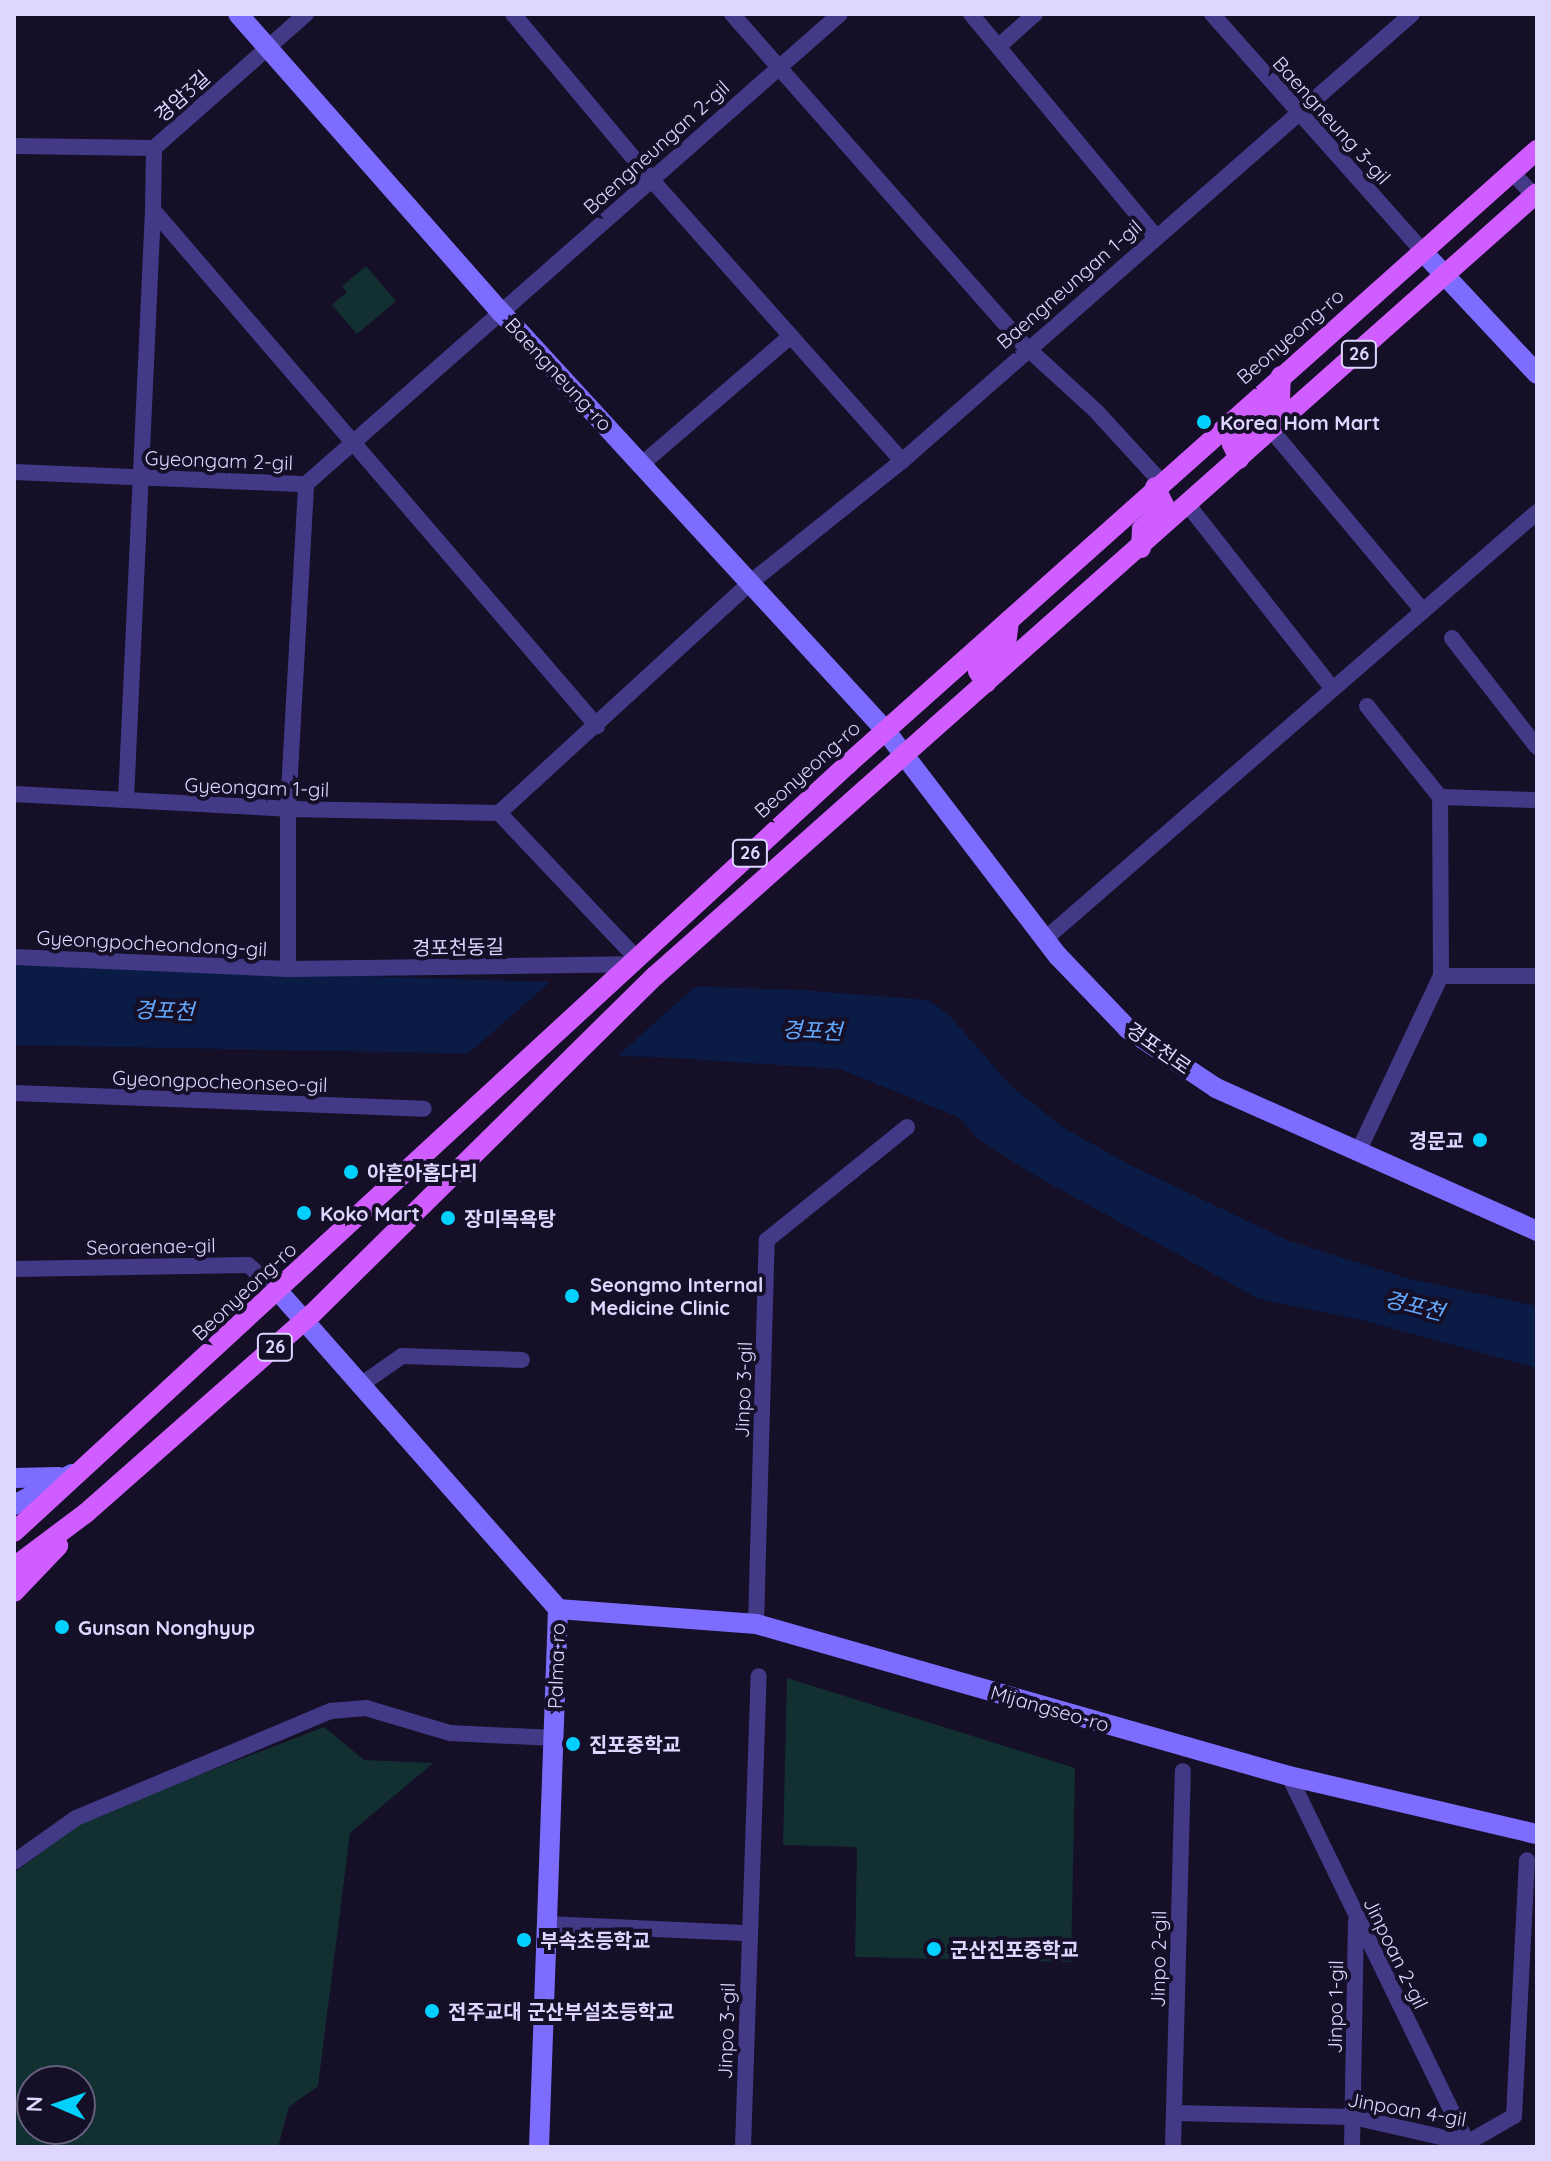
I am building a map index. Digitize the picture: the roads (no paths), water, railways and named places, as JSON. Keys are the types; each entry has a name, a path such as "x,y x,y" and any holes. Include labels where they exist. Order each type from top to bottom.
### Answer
{"main road":[{"name":"Beonyeong-ro","path":"14,1532 479,1109 626,966 885,730 1537,150"},
{"name":"26","path":"14,1567 86,1513 305,1321 655,976 1536,196"},
{"path":"1239,459 1232,444 1280,400 1281,376"},
{"path":"1141,548 1142,529 1165,507 1158,484"},
{"path":"986,683 979,669 1006,645 1009,620"},
{"path":"14,1592 86,1513"}],"street":[{"name":"Baengneung-ro","path":"238,14 269,45 502,313 885,730"},
{"name":"경암3길","path":"14,146 154,148 306,14"},
{"path":"513,14 650,178 902,461"},
{"path":"732,14 1026,347 1096,411 1158,484"},
{"name":"Baengneungan 2-gil","path":"502,313 777,64 840,14"},
{"path":"971,14 1155,236"},
{"path":"999,46 1035,14"},
{"name":"Baengneung 3-gil","path":"1212,14 1296,113 1423,252"},
{"name":"Baengneungan 1-gil","path":"751,582 902,461 1026,347 1412,14"},
{"path":"126,800 154,148"},
{"path":"1512,172 1536,196"},
{"path":"153,210 351,445 597,726"},
{"path":"1423,252 1537,374"},
{"name":"Gyeongam 2-gil","path":"14,472 306,484 502,313"},
{"path":"642,464 791,336"},
{"path":"1272,431 1423,611"},
{"path":"288,969 288,809 306,484"},
{"path":"1188,505 1333,689"},
{"path":"1045,939 1537,512"},
{"path":"626,966 499,813 751,582"},
{"path":"1452,638 1537,747"},
{"path":"1358,1152 1441,976 1440,797 1367,706"},
{"name":"경포천로","path":"885,730 1045,939 1128,1029 1216,1088 1537,1231"},
{"name":"Gyeongam 1-gil","path":"14,794 288,809 499,813"},
{"path":"1440,797 1537,800"},
{"name":"Gyeongpocheondong-gil","path":"14,957 288,969"},
{"name":"경포천동길","path":"288,969 626,966"},
{"path":"1441,976 1537,976"},
{"name":"Gyeongpocheonseo-gil","path":"14,1093 424,1109"},
{"name":"Jinpo 3-gil","path":"756,1624 767,1240 907,1127"},
{"name":"Seoraenae-gil","path":"14,1269 248,1265 278,1291"},
{"name":"Palma-ro","path":"278,1291 558,1609 539,2147"},
{"path":"359,1386 402,1356 522,1360"},
{"path":"14,1505 87,1468"},
{"path":"14,1478 67,1476"},
{"name":"Mijangseo-ro","path":"558,1609 756,1624 1289,1776 1537,1834"},
{"name":"Jinpo 3-gil","path":"743,2147 759,1676"},
{"path":"14,1862 76,1818 331,1711 366,1708 450,1733 554,1738"},
{"name":"Jinpo 2-gil","path":"1173,2147 1183,1771"},
{"name":"Jinpoan 2-gil","path":"1289,1776 1468,2145"},
{"name":"Jinpoan 4-gil","path":"1174,2113 1353,2117 1468,2145 1514,2116 1527,1860"},
{"name":"Jinpo 1-gil","path":"1352,2147 1356,1916"},
{"path":"547,1924 749,1933"}],"water":[{"name":"경포천","path":"14,965 801,990 928,1000 947,1013 1011,1086 1064,1128 1128,1164 1289,1241 1410,1279 1537,1306 1537,1368 1358,1319 1259,1299 1036,1176 980,1140 958,1117 840,1069 659,1057 14,1045"}],"place":[{"name":"Korea Hom Mart","path":"1204,422"},
{"name":"경문교","path":"1480,1140"},
{"name":"아흔아홉다리","path":"351,1172"},
{"name":"Koko Mart","path":"304,1213"},
{"name":"장미목욕탕","path":"448,1218"},
{"name":"Seongmo Internal Medicine Clinic","path":"572,1296"},
{"name":"Gunsan Nonghyup","path":"62,1627"},
{"name":"진포중학교","path":"573,1744"},
{"name":"부속초등학교","path":"524,1940"},
{"name":"군산진포중학교","path":"934,1949"},
{"name":"전주교대 군산부설초등학교","path":"432,2011"}]}
